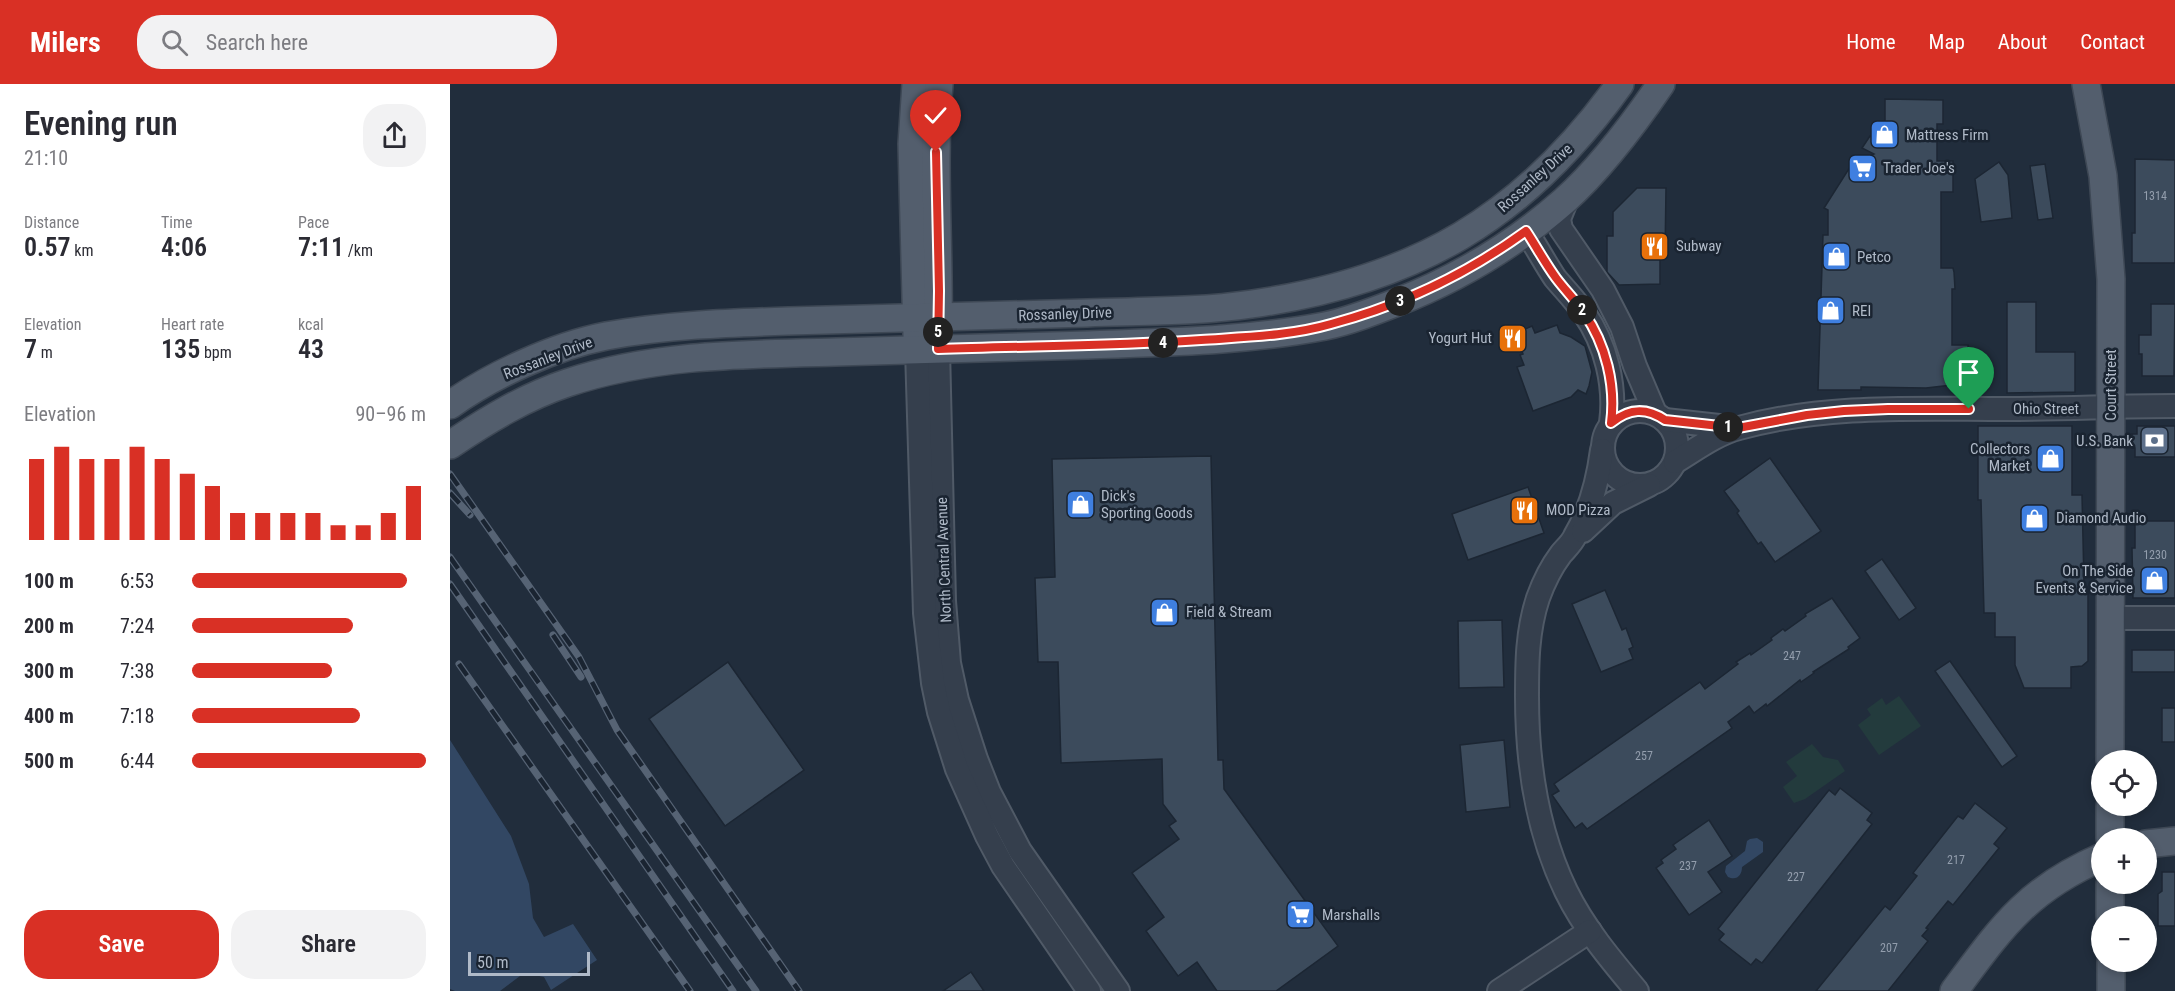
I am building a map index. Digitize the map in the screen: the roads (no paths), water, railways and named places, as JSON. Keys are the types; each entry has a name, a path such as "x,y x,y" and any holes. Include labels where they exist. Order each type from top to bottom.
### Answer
{"main road":[{"name":"North Central Avenue","path":"916,84 912,144 928,318"},
{"name":"North Central Avenue","path":"928,349 939,84"},
{"name":"Rossanley Drive","path":"450,405 525,364 603,337 646,330 742,322 1205,309 1281,299 1340,287 1383,274 1432,252 1483,223 1528,188 1564,154 1594,120 1620,84"},
{"path":"1567,199 1615,146 1662,84"},
{"name":"Court Street","path":"2086,84 2103,176 2111,279 2110,750"},
{"path":"1526,231 1526,216 1529,209 1573,170 1594,120"},
{"name":"Rossanley Drive","path":"450,445 487,420 531,397 605,371 654,363 707,357 1162,343 1247,337 1329,325 1422,293 1465,272 1526,231 1567,199"},
{"path":"2157,843 2175,841"},
{"path":"1954,991 1999,931 2018,910 2036,894 2063,876 2091,862"},
{"path":"2110,972 2110,991"}],"street":[{"path":"1567,199 1559,219 1561,229 1604,290 1622,327 1635,366 1660,416 1672,428 1677,450 1674,462 1662,478 1613,503 1593,524 1575,537 1559,557 1539,596 1531,624 1527,661 1527,714 1533,782 1540,821 1567,892 1590,931 1637,991"},
{"path":"1526,231 1556,279 1586,315 1597,336 1610,374 1613,408 1611,423"},
{"name":"North Central Avenue","path":"928,349 925,614 933,683 939,712 957,769 1003,866 1089,991"},
{"name":"North Central Avenue","path":"928,349 949,663 957,700 989,792 1020,851 1118,991"},
{"name":"Ohio Street","path":"1674,462 1711,440 1738,428 1807,415 1888,409 2087,409 2175,406"},
{"path":"1575,537 1594,492 1606,431 1611,423 1620,415 1631,411 1643,410 1660,416"},
{"name":"Ohio Street","path":"1660,416 1738,428"},
{"path":"1602,450 1608,469 1623,482 1633,485 1653,483"},
{"path":"2110,618 2175,618"},
{"path":"1499,991 1590,931"}],"water":[{"path":"450,740 511,836 529,884 533,918 544,937 573,924 597,960 551,990 544,977 524,973 500,991 450,989"},
{"path":"1757,838 1763,842 1763,852 1742,867 1738,876 1728,877 1725,872 1726,866 1745,851 1747,841"}],"railway":[{"path":"450,474 579,657 617,730 799,991"},
{"path":"450,493 470,515"},
{"path":"450,557 756,991"},
{"path":"450,584 733,991"},
{"path":"553,635 581,677"},
{"path":"459,664 690,991"}],"place":[{"name":"Mattress Firm","path":"1885,135"},
{"name":"Trader Joe's","path":"1862,168"},
{"name":"Subway","path":"1655,246"},
{"name":"Petco","path":"1836,257"},
{"name":"REI","path":"1831,311"},
{"name":"Yogurt Hut","path":"1513,338"},
{"name":"U.S. Bank","path":"2154,441"},
{"name":"Collectors Market","path":"2051,458"},
{"name":"Dick's Sporting Goods","path":"1080,505"},
{"name":"MOD Pizza","path":"1525,510"},
{"name":"Diamond Audio","path":"2035,518"},
{"name":"On The Side Events & Service","path":"2154,580"},
{"name":"Field & Stream","path":"1165,612"},
{"name":"Marshalls","path":"1301,915"}]}
